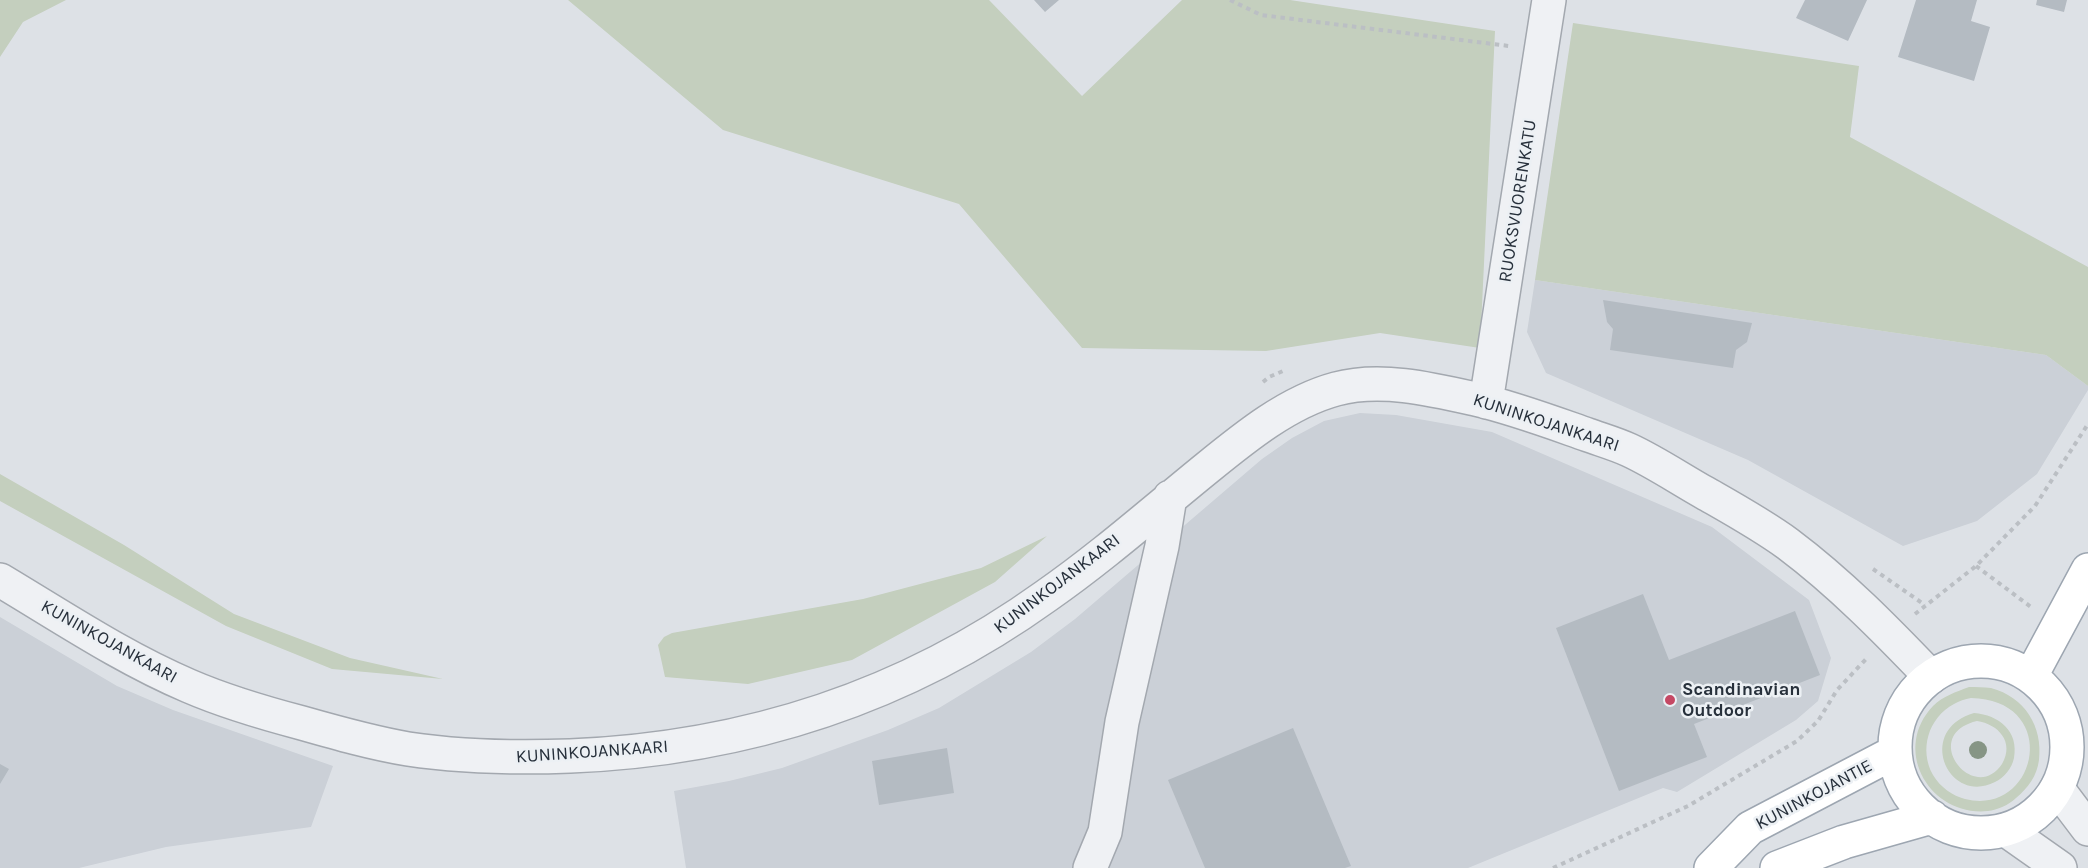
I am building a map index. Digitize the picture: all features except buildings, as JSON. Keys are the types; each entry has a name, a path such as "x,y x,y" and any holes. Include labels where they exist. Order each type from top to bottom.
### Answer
{"main road":[{"path":"2031,676 2088,570"},
{"path":"1985,660 2013,667 2031,676 2051,696 2064,722 2068,751 2057,788 2039,811 2024,822 2006,830 1977,833 1949,827 1932,817 1912,797 1899,771 1895,752 1898,724 1911,697 1931,677 1956,664 1985,660"},
{"name":"KUNINKOJANTIE","path":"1711,868 1750,828 1895,752"},
{"path":"1777,868 1844,842 1932,817"}],"street":[{"name":"RUOKSVUORENKATU","path":"1486,402 1549,0"},
{"name":"KUNINKOJANKAARI","path":"0,580 137,661 189,686 244,707 361,740 411,749 510,758 613,754 670,747 780,726 840,706 942,661 994,632 1050,594 1235,446 1276,417 1310,398 1338,388 1367,384 1439,390 1523,412 1630,451 1742,514 1787,544 1872,616 1931,677"},
{"path":"1090,868 1105,832 1122,722 1170,497"},
{"path":"2057,788 2088,829"},
{"path":"2006,830 2060,868"}],"path":[{"path":"1230,0 1262,15 1541,50"},
{"path":"1260,384 1269,377 1290,369"},
{"path":"1868,565 1925,604 1976,566 2036,506 2088,424"},
{"path":"1553,868 1688,806 1797,741 1818,721 1837,690 1857,668"}],"shaded area":[{"path":"1535,280 2046,355 2088,386 2088,390 2037,474 1977,521 1903,546 1748,460 1546,373 1527,332"},
{"path":"1360,413 1396,415 1492,432 1712,527 1809,600 1831,658 1818,701 1796,720 1677,792 1663,788 1468,868 686,868 674,791 782,768 888,730 939,708 1031,652 1075,619 1262,459 1292,438 1324,421"},
{"path":"0,617 117,686 173,710 333,766 311,827 166,847 79,868 0,868"}],"green space":[{"path":"0,0 66,0 23,22 0,57"},
{"path":"568,0 989,0 1082,96 1182,0 1290,0 1495,31 1480,348 1380,333 1266,351 1082,348 959,204 723,130"},
{"path":"1573,23 1859,66 1850,137 2088,267 2088,386 2046,355 1535,280"},
{"path":"0,474 124,545 234,614 350,658 443,679 332,669 226,626 0,501"},
{"path":"1047,536 995,582 852,660 748,684 665,677 658,645 664,637 672,633 863,599 981,568"},
{"path":"1969,687 1991,688 2013,698 2029,715 2038,736 2039,760 2031,781 2013,801 2003,807 1988,811 1967,810 1949,803 1934,792 1923,777 1917,760 1916,742 1921,723 1933,706","holes":["1971,698 2000,704 2019,717 2028,736 2030,756 2023,775 2010,791 1990,800 1965,799 1956,796 1939,783 1929,765 1927,745 1932,726 1945,710 1962,700"]},
{"path":"1974,713 1983,714 1999,721 2010,732 2015,748 2014,758 2001,778 1978,787 1964,784 1952,775 1945,763 1942,749 1946,734 1956,722","holes":["1977,721 1985,723 2002,735 2007,748 2006,756 2002,764 1990,775 1978,777 1966,773 1957,764 1952,752 1952,740 1960,729"]}],"place":[{"name":"Scandinavian Outdoor","path":"1670,700"}]}
